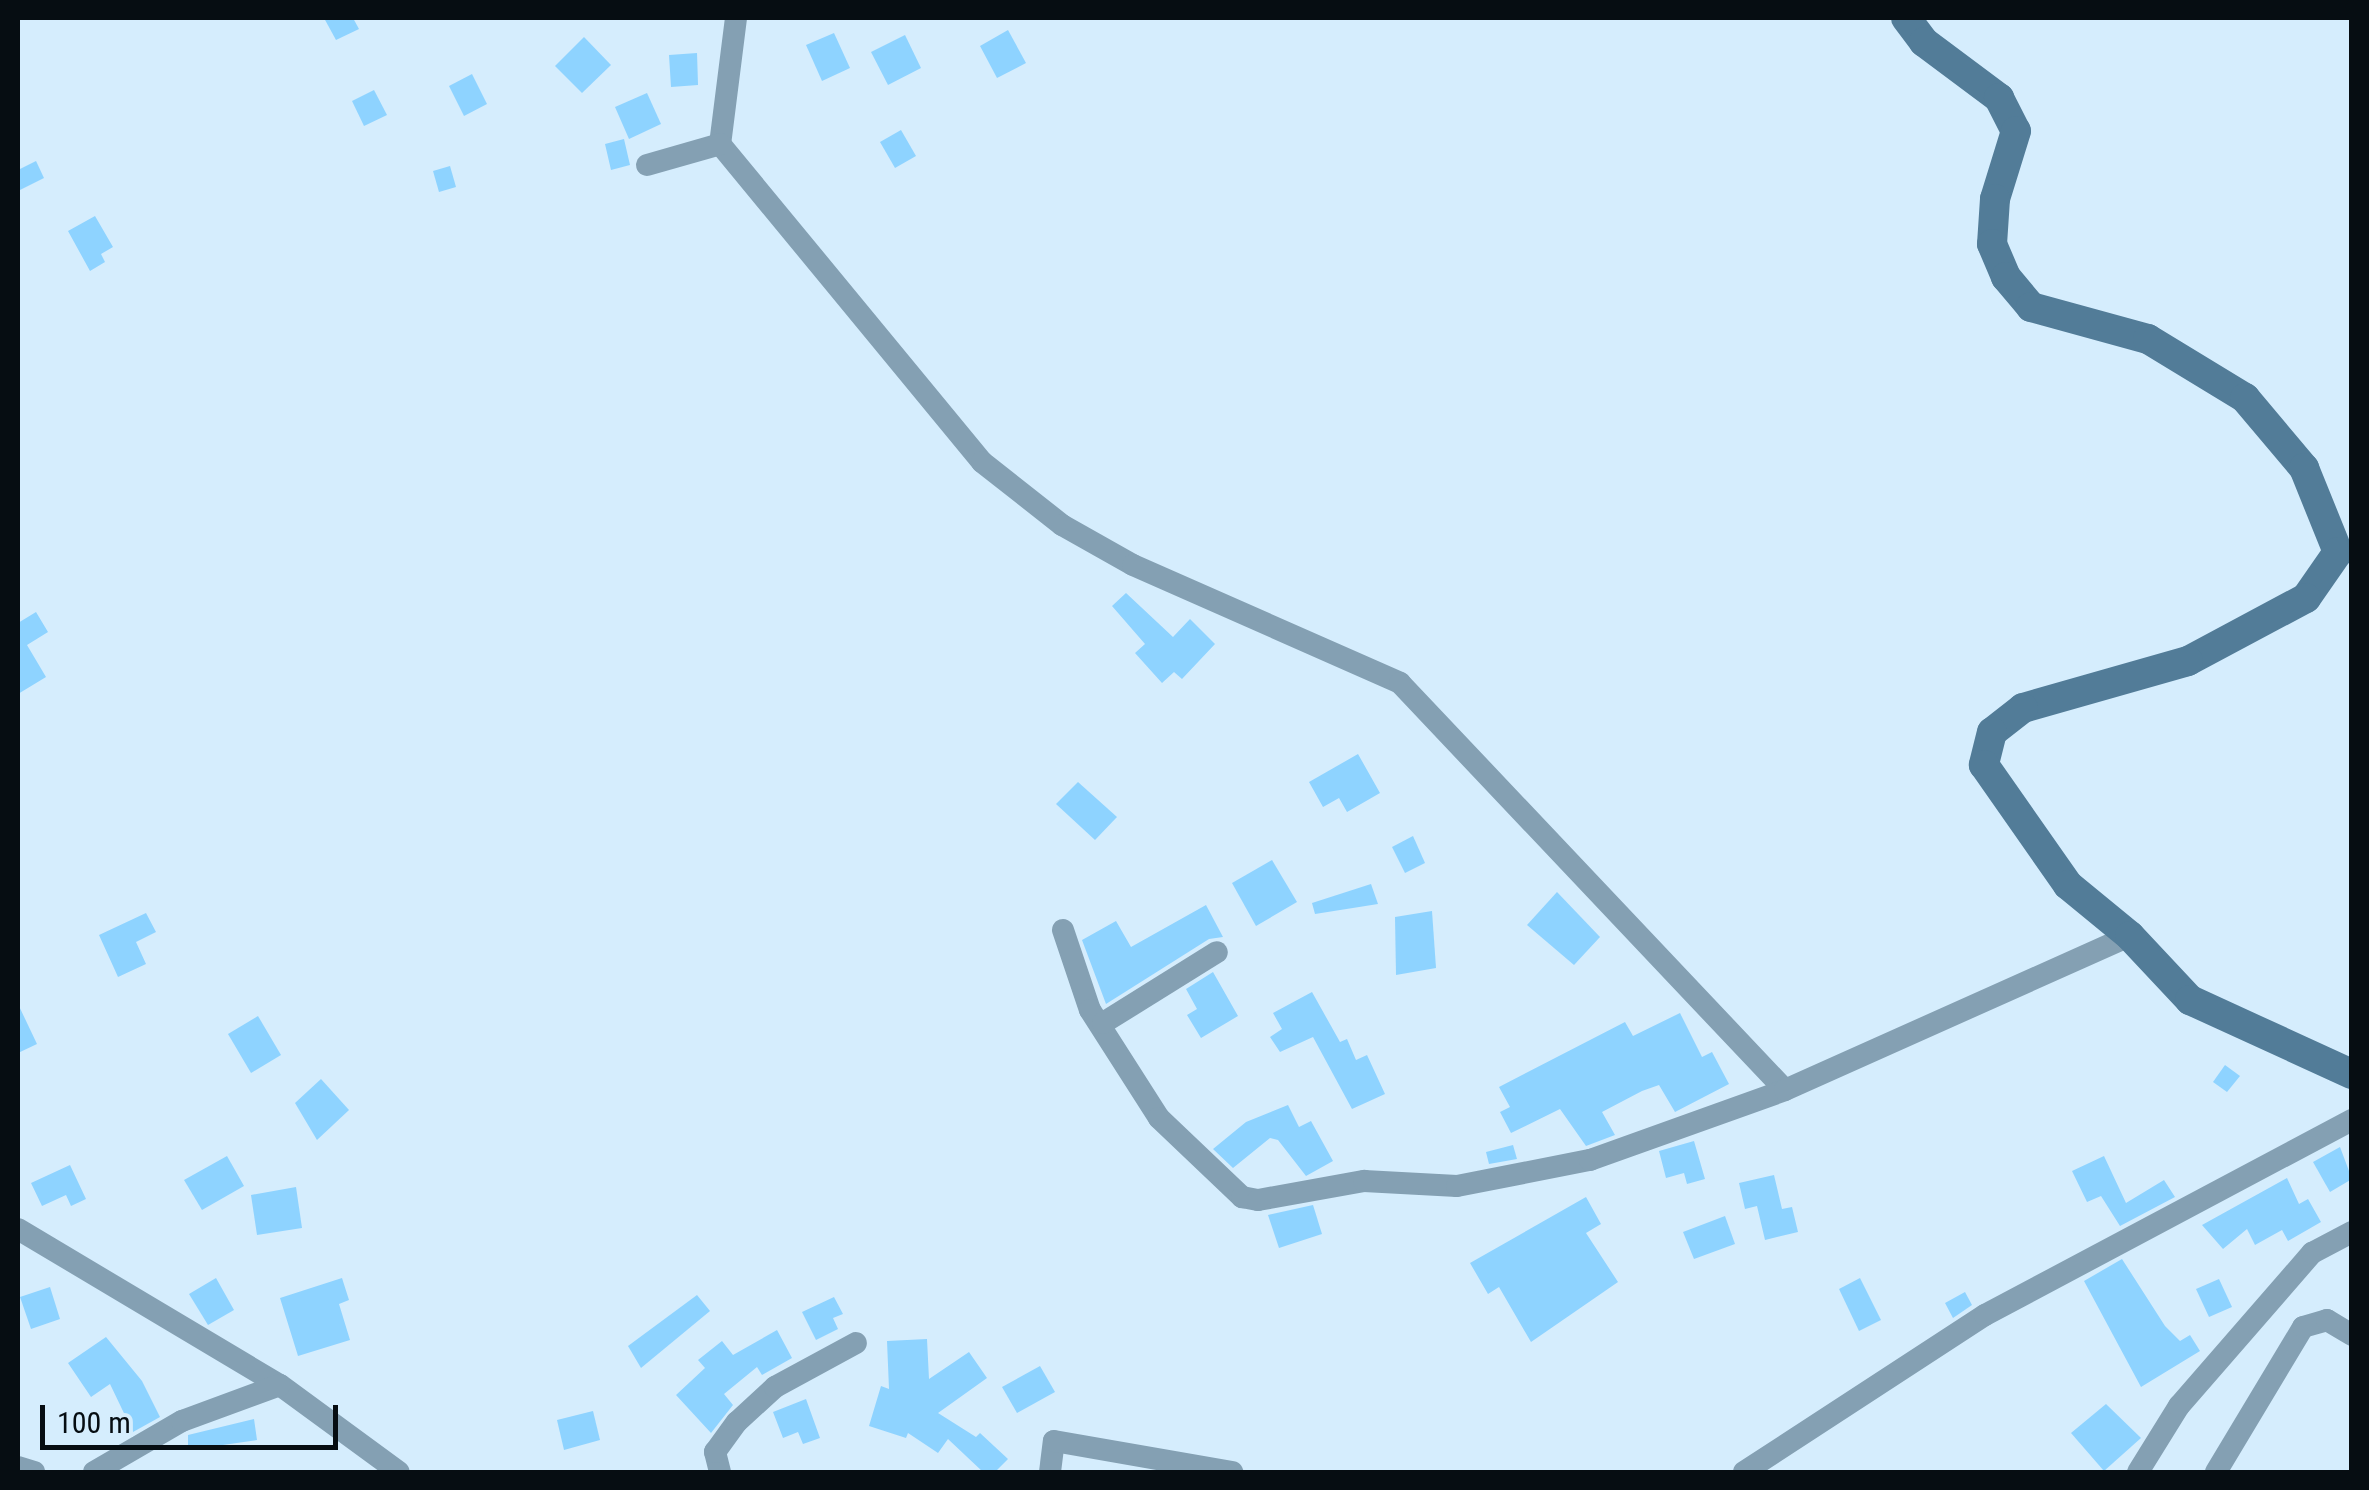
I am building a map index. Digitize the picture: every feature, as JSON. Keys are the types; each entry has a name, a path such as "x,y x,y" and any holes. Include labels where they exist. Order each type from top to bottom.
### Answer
{"main road":[{"path":"1906,18 1924,42 1998,98 2016,131 1995,199 1992,244 2006,278 2031,307 2148,338 2245,398 2304,468 2338,552 2306,598 2188,661 2023,708 1992,732 1984,766 2015,816 2068,886 2130,936 2190,1000 2352,1074"}],"street":[{"path":"736,18 720,144 982,462 1062,525 1133,565 1400,683 1785,1090"},
{"path":"647,166 720,144"},
{"path":"1064,930 1090,1010 1103,1023 1159,1118 1242,1197 1258,1200 1364,1181 1457,1186 1590,1160 1785,1090 2130,936"},
{"path":"1103,1023 1217,952"},
{"path":"1744,1472 1984,1315 2352,1120"},
{"path":"18,1229 280,1386 399,1472"},
{"path":"2138,1472 2179,1406 2312,1253 2352,1232"},
{"path":"2216,1472 2303,1327 2327,1320 2352,1336"},
{"path":"720,1472 715,1452 750,1410 775,1387 856,1344"},
{"path":"94,1472 182,1420 280,1386"},
{"path":"1050,1472 1054,1442 1232,1472"},
{"path":"18,1467 34,1472"}],"building":[{"path":"324,18 353,18 359,29 336,40"},
{"path":"1008,30 1026,63 997,78 980,46"},
{"path":"834,33 850,68 822,81 806,45"},
{"path":"905,35 921,68 888,85 871,52"},
{"path":"584,37 611,65 582,93 555,66"},
{"path":"697,53 698,85 671,87 669,55"},
{"path":"472,74 487,104 464,116 449,86"},
{"path":"374,90 387,115 364,126 352,101"},
{"path":"647,93 661,124 629,139 615,107"},
{"path":"901,130 916,156 895,168 880,142"},
{"path":"624,139 630,165 611,170 605,144"},
{"path":"36,161 44,178 18,191 18,170"},
{"path":"450,166 456,187 439,192 433,171"},
{"path":"95,216 113,247 101,254 105,262 90,271 68,231"},
{"path":"1126,593 1173,637 1190,619 1215,644 1182,679 1174,672 1162,683 1135,653 1145,644 1112,606"},
{"path":"36,612 48,632 27,645 46,677 18,694 18,623"},
{"path":"1358,754 1380,793 1347,812 1339,798 1323,807 1309,782"},
{"path":"1078,782 1117,817 1095,840 1056,804"},
{"path":"1413,836 1425,863 1405,873 1392,847"},
{"path":"1272,860 1297,902 1256,926 1232,883"},
{"path":"1371,884 1378,904 1315,914 1312,903"},
{"path":"1557,892 1600,937 1574,965 1527,925"},
{"path":"1206,905 1223,937 1209,939 1106,1004 1082,940 1116,921 1131,947"},
{"path":"1432,911 1436,968 1396,975 1395,917"},
{"path":"146,913 156,932 136,942 146,964 118,977 99,935"},
{"path":"1213,972 1238,1016 1201,1038 1187,1015 1197,1009 1186,989"},
{"path":"1312,992 1340,1042 1347,1039 1356,1060 1367,1055 1385,1094 1352,1109 1313,1037 1280,1052 1270,1037 1282,1029 1273,1013"},
{"path":"18,1004 37,1044 18,1053"},
{"path":"1680,1013 1702,1057 1712,1052 1729,1084 1675,1112 1659,1085 1642,1091 1602,1112 1615,1135 1586,1146 1560,1109 1511,1133 1500,1112 1510,1107 1499,1087 1625,1022 1633,1036"},
{"path":"258,1016 281,1055 251,1073 228,1034"},
{"path":"2225,1065 2240,1076 2227,1092 2213,1082"},
{"path":"321,1079 349,1110 317,1140 295,1103"},
{"path":"1288,1105 1299,1127 1311,1121 1333,1161 1306,1176 1278,1140 1270,1138 1233,1168 1213,1149 1246,1122"},
{"path":"1694,1141 1705,1179 1687,1184 1684,1173 1666,1178 1659,1151"},
{"path":"1513,1145 1517,1159 1489,1164 1486,1152"},
{"path":"2340,1147 2352,1179 2330,1192 2313,1162"},
{"path":"227,1156 244,1186 202,1210 184,1180"},
{"path":"2104,1156 2126,1203 2164,1180 2175,1197 2120,1226 2101,1196 2087,1202 2072,1171"},
{"path":"70,1165 86,1199 71,1206 66,1195 42,1206 31,1183"},
{"path":"1774,1175 1782,1209 1792,1207 1798,1232 1765,1240 1757,1206 1745,1209 1739,1183"},
{"path":"2287,1178 2299,1204 2308,1199 2321,1222 2288,1241 2282,1230 2255,1245 2247,1229 2223,1249 2202,1225"},
{"path":"296,1187 302,1228 257,1235 251,1195"},
{"path":"1586,1197 1601,1224 1586,1233 1618,1282 1531,1342 1499,1287 1488,1294 1470,1263"},
{"path":"1313,1205 1322,1234 1279,1248 1268,1215"},
{"path":"1725,1216 1735,1244 1694,1259 1683,1232"},
{"path":"2122,1259 2165,1326 2180,1341 2190,1335 2200,1351 2141,1387 2084,1281"},
{"path":"216,1278 234,1310 208,1325 189,1294"},
{"path":"342,1278 349,1300 339,1304 350,1340 298,1356 280,1298"},
{"path":"1860,1278 1881,1320 1859,1331 1839,1289"},
{"path":"2219,1279 2232,1307 2209,1317 2196,1289"},
{"path":"50,1287 60,1319 31,1329 20,1297"},
{"path":"1965,1292 1972,1305 1953,1318 1945,1303"},
{"path":"697,1295 710,1311 641,1368 628,1346"},
{"path":"834,1297 843,1314 833,1318 838,1329 816,1340 802,1312"},
{"path":"777,1330 792,1358 762,1375 757,1367 724,1394 733,1405 711,1433 676,1395 705,1368 698,1360 722,1341 733,1355"},
{"path":"106,1337 142,1381 160,1417 133,1432 110,1384 91,1397 68,1363"},
{"path":"927,1339 929,1379 969,1352 987,1378 938,1413 976,1437 980,1433 1008,1459 995,1472 983,1472 948,1439 938,1453 908,1433 906,1438 869,1426 881,1386 889,1389 887,1341"},
{"path":"1040,1366 1055,1392 1017,1413 1002,1387"},
{"path":"806,1399 820,1438 803,1444 798,1432 783,1438 773,1412"},
{"path":"2106,1404 2141,1438 2104,1471 2071,1433"},
{"path":"593,1411 600,1440 564,1450 557,1420"},
{"path":"254,1419 257,1440 188,1450 188,1435"}]}
